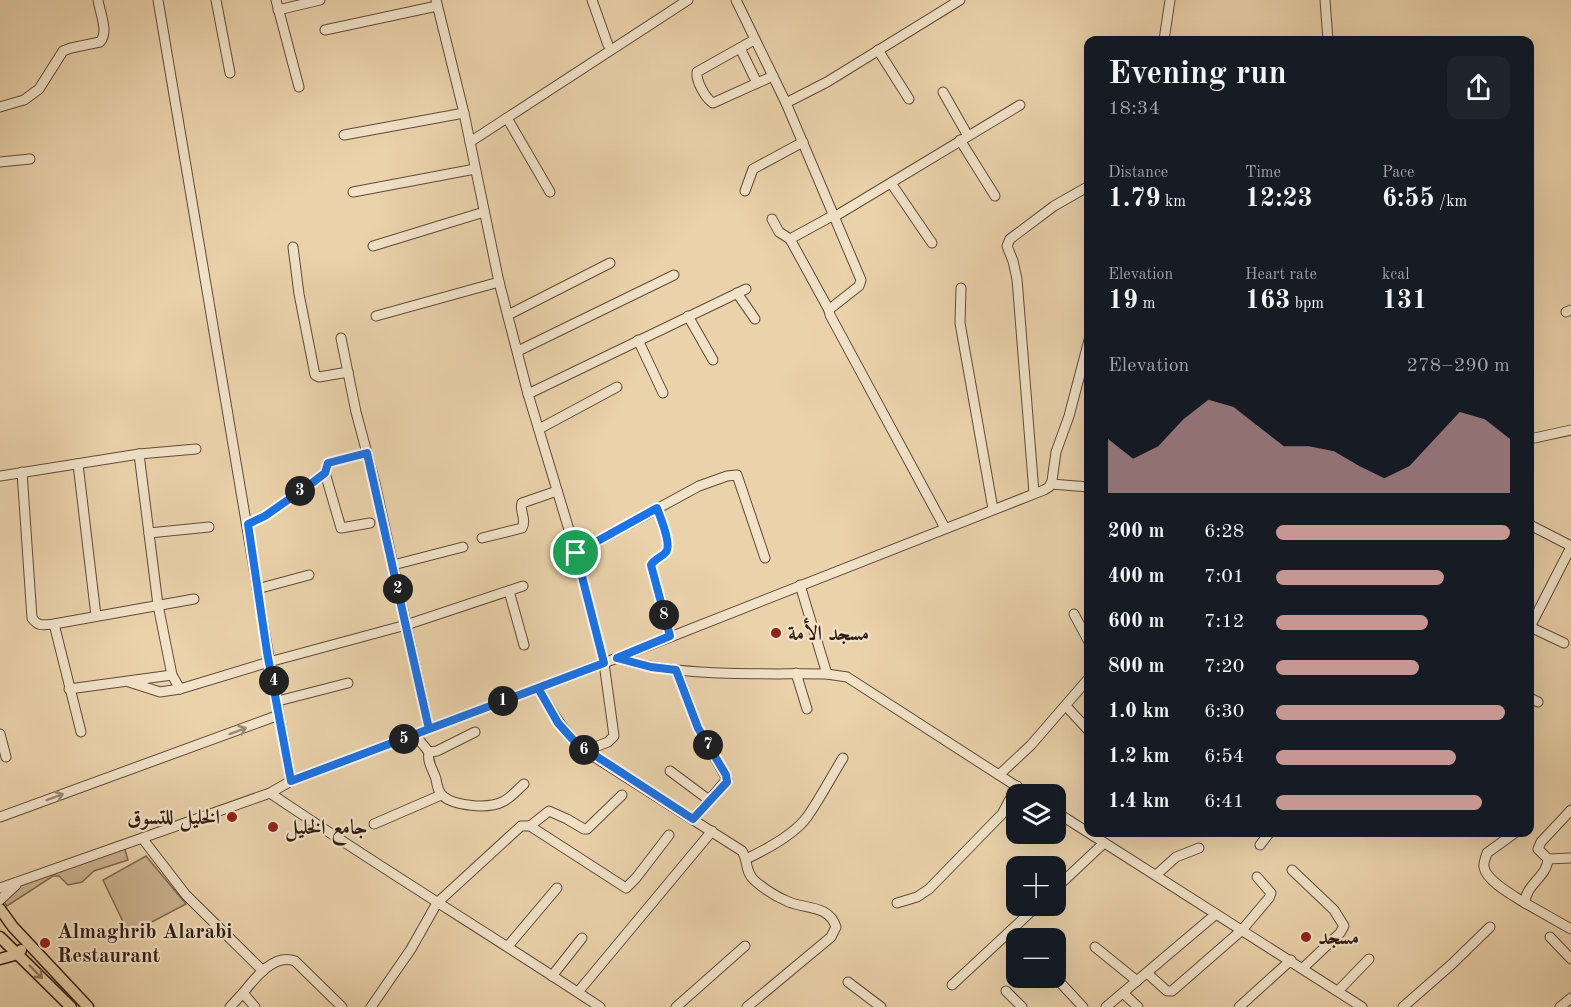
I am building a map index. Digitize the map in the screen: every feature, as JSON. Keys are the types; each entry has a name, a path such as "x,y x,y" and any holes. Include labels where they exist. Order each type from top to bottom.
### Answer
{"main road":[{"path":"0,909 27,943 88,1007"},
{"path":"0,938 71,1007"},
{"path":"0,959 18,954 27,943"}],"street":[{"path":"0,107 24,100 39,89 63,51 103,40 105,34 98,0"},
{"path":"158,0 291,781"},
{"path":"216,0 230,73"},
{"path":"298,87 277,5 320,0"},
{"path":"592,0 608,45"},
{"path":"470,142 688,0"},
{"path":"736,0 786,103 858,269 861,283 829,310"},
{"path":"786,103 827,82 960,0"},
{"path":"1325,0 1328,36"},
{"path":"1164,36 1168,2"},
{"path":"325,30 436,3 464,113 499,282 528,394 576,553 604,663 614,736 608,742 585,751"},
{"path":"754,40 697,72 696,76 708,100 713,103 772,76"},
{"path":"740,48 757,83"},
{"path":"878,50 909,99"},
{"path":"943,92 995,196"},
{"path":"790,239 891,183 1020,105"},
{"path":"344,135 464,113"},
{"path":"507,117 550,192"},
{"path":"745,191 753,169 803,142"},
{"path":"0,162 30,159"},
{"path":"353,192 475,169"},
{"path":"891,183 932,243"},
{"path":"1034,493 1017,279 1007,246 1010,239 1054,206 1084,189"},
{"path":"373,246 484,212"},
{"path":"772,219 779,232 790,239 945,528"},
{"path":"293,247 299,294 314,373 319,377 348,372"},
{"path":"508,315 610,263"},
{"path":"518,351 674,274"},
{"path":"376,316 499,282"},
{"path":"961,288 960,323 993,509"},
{"path":"528,394 741,291 755,319"},
{"path":"688,316 713,360"},
{"path":"341,338 429,729"},
{"path":"638,340 663,393"},
{"path":"1051,484 1056,452 1069,416 1084,359"},
{"path":"539,429 617,387"},
{"path":"1534,438 1571,430"},
{"path":"0,476 139,454 196,449"},
{"path":"367,453 328,463 325,473 341,528 370,523"},
{"path":"139,454 158,605 172,675 180,689"},
{"path":"78,464 96,616"},
{"path":"22,472 32,618 35,623 41,626 194,600"},
{"path":"248,524 290,500 325,473"},
{"path":"576,553 699,486 727,476 737,475 765,558"},
{"path":"0,888 270,793 291,781 617,658 1034,493 1051,484 1084,487"},
{"path":"482,538 522,528 524,523 522,503 557,491"},
{"path":"657,508 668,547 666,553 653,561 651,565 670,636"},
{"path":"149,533 208,527"},
{"path":"1534,527 1571,547 1534,619"},
{"path":"393,565 463,548"},
{"path":"257,590 309,576"},
{"path":"800,585 827,674"},
{"path":"129,682 160,692 180,689 406,625 523,586"},
{"path":"509,591 525,645"},
{"path":"1074,614 1084,633"},
{"path":"54,624 81,732"},
{"path":"1534,629 1564,643"},
{"path":"617,658 651,667 676,670 827,674 847,677 1014,784"},
{"path":"676,670 698,728 728,779 693,819"},
{"path":"796,673 807,709"},
{"path":"69,689 172,675"},
{"path":"278,701 348,683"},
{"path":"999,775 1031,745 1084,684"},
{"path":"538,688 566,734 585,751 742,851 746,859 747,870 753,880 790,903 815,907 834,920 836,927 831,937 747,1007"},
{"path":"1066,706 1084,726"},
{"path":"0,817 279,716"},
{"path":"429,752 437,752 475,732"},
{"path":"0,734 6,757"},
{"path":"415,735 429,752 430,766 441,795"},
{"path":"746,859 761,852 798,827 807,817 843,758"},
{"path":"670,771 710,800"},
{"path":"374,824 441,795 464,804 492,805 508,799 524,784"},
{"path":"270,793 600,1007"},
{"path":"530,826 549,811 587,829 622,795"},
{"path":"897,903 917,897 930,889 1002,814 1006,807"},
{"path":"1571,810 1539,846 1539,852 1548,860 1571,858"},
{"path":"1066,818 1084,830"},
{"path":"371,1007 411,949 437,903 521,826 530,826 626,888 669,835"},
{"path":"578,992 712,831"},
{"path":"1095,837 1362,1007"},
{"path":"1066,878 1104,837"},
{"path":"1260,845 1266,837"},
{"path":"1509,837 1487,853 1484,867 1487,874 1500,888 1571,929"},
{"path":"142,838 186,895 262,971"},
{"path":"1156,875 1176,857 1199,848"},
{"path":"1525,903 1526,893 1546,867 1548,860"},
{"path":"1292,870 1334,910 1344,926 1340,933 1303,968"},
{"path":"1147,973 1167,991 1172,991 1242,930 1271,893 1257,877"},
{"path":"0,900 20,882"},
{"path":"508,946 556,888"},
{"path":"1106,1007 1216,914"},
{"path":"952,985 1026,916"},
{"path":"1403,1007 1490,927"},
{"path":"552,976 582,938"},
{"path":"1550,938 1571,959"},
{"path":"676,1007 745,946"},
{"path":"1095,947 1137,981"},
{"path":"230,1007 262,971 286,958 295,961 342,1007"},
{"path":"1338,991 1369,959"},
{"path":"1239,1007 1291,960"},
{"path":"848,982 881,1007"},
{"path":"1065,988 1083,1007"},
{"path":"1006,990 1022,1007"},
{"path":"243,993 255,1007"},
{"path":"1123,993 1138,1007"},
{"path":"1560,1007 1571,998"}],"shaded area":[{"path":"124,846 128,860 94,871 82,882 68,885 59,876 53,876 7,906 0,896 0,891"},
{"path":"146,856 186,904 129,934 103,880"}],"place":[{"name":"مسجد الأمة","path":"776,633"},
{"name":"الخليل للتسوق","path":"232,817"},
{"name":"جامع الخليل","path":"273,827"},
{"name":"مسجد","path":"1306,937"},
{"name":"Almaghrib Alarabi Restaurant","path":"45,943"}],"route":[{"path":"576,553 604,663 538,688 429,729 367,453 328,463 325,473 290,500 248,524 267,652 278,701 291,781 538,688 566,734 585,751 693,819 728,779 698,728 676,670 651,667 617,658 670,636 651,565 653,561 666,553 668,547 657,508 576,553"}]}
